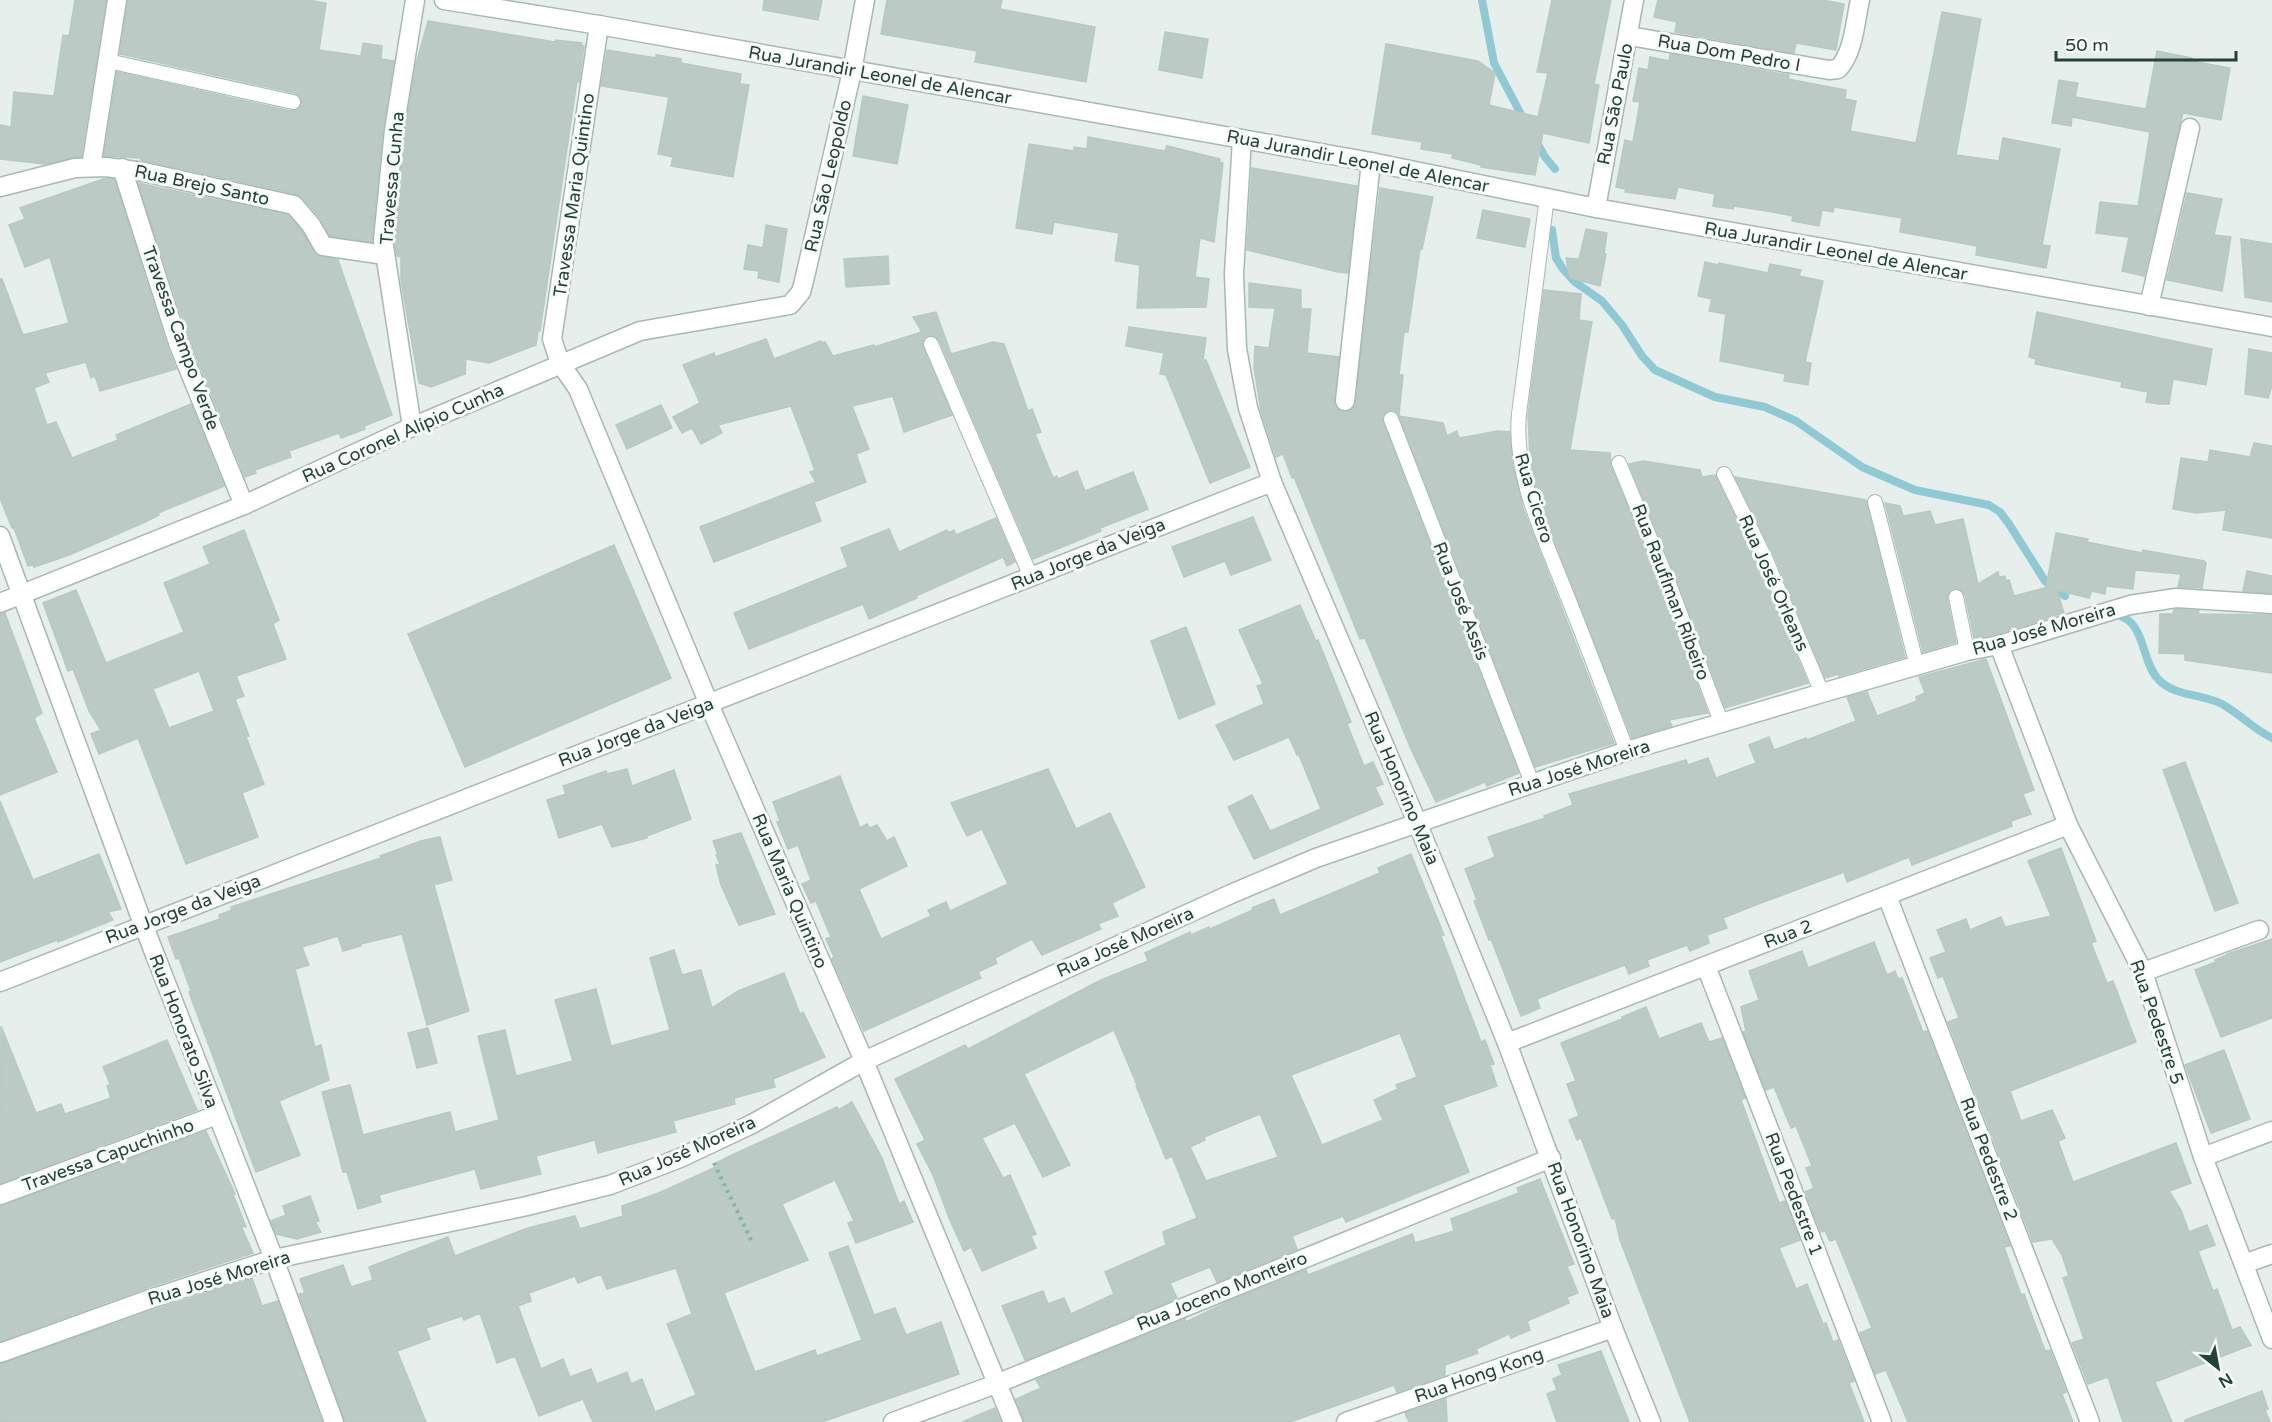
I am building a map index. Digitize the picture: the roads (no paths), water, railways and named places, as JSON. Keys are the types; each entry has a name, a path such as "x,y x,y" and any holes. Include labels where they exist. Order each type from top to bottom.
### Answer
{"street":[{"path":"91,167 117,0"},
{"name":"Travessa Cunha","path":"412,427 383,240 394,130 415,0"},
{"name":"Rua Jurandir Leonel de Alencar","path":"444,0 599,25 1371,162 1596,208 2272,327"},
{"name":"Rua São Leopoldo","path":"804,281 852,71 865,0"},
{"name":"Rua São Paulo","path":"1596,208 1634,0"},
{"name":"Rua Dom Pedro I","path":"1629,36 1828,70 1838,69 1844,63 1849,51 1860,0"},
{"name":"Travessa Maria Quintino","path":"560,363 552,339 599,25"},
{"path":"2149,306 2190,128"},
{"name":"Rua Honorino Maia","path":"1242,139 1234,274 1237,349 1248,408 1272,482 1417,822 1507,1043 1612,1328 1651,1422"},
{"path":"1345,401 1371,162"},
{"name":"Rua Brejo Santo","path":"0,187 75,168 122,168 294,205 311,225 323,246 385,255"},
{"name":"Travessa Campo Verde","path":"122,168 178,343 244,505"},
{"name":"Rua Coronel Alípio Cunha","path":"0,603 244,505 412,427 639,331 790,304 801,292 804,281"},
{"name":"Rua Maria Quintino","path":"560,363 578,389 709,704 864,1061 1013,1422"},
{"name":"Rua Jorge da Veiga","path":"0,982 142,924 1272,482"},
{"name":"Rua Honorato Silva","path":"0,536 142,924 274,1259 332,1422"},
{"name":"Rua José Moreira","path":"0,1353 150,1299 274,1259 527,1206 610,1185 752,1124 864,1061 1231,894 1316,858 1627,751 1967,651 1999,645 2130,605 2176,598 2272,604"},
{"name":"Rua Pedestre 5","path":"1999,645 2068,825 2143,972 2203,1157 2272,1339"},
{"name":"Rua 2","path":"1507,1043 2068,825"},
{"name":"Rua Pedestre 2","path":"1887,896 2090,1422"},
{"path":"2143,972 2259,930"},
{"name":"Rua Pedestre 1","path":"1706,966 1882,1422"},
{"name":"Travessa Capuchinho","path":"0,1195 217,1115"},
{"path":"2203,1157 2272,1131"},
{"name":"Rua Joceno Monteiro","path":"893,1422 996,1383 1551,1158"},
{"path":"2244,1264 2272,1254"},
{"name":"Rua Hong Kong","path":"1346,1422 1612,1328"}],"lane":[{"path":"108,61 293,102"},
{"name":"Rua Cicero","path":"1547,197 1519,414 1517,439 1519,459 1544,535 1627,751"},
{"path":"931,344 1030,577"},
{"name":"Rua José Assis","path":"1391,419 1532,783"},
{"name":"Rua Rauflman Ribeiro","path":"1619,463 1669,584 1721,722"},
{"name":"Rua José Orleans","path":"1724,474 1766,561 1822,693"},
{"path":"1875,502 1917,666"},
{"path":"1956,597 1967,651"}],"waterway":[{"path":"1482,0 1494,63 1524,120"},
{"path":"1536,141 1555,169"},
{"path":"1552,230 1556,258 1563,269 1575,282 1602,301 1655,370 1715,397 1765,407 1796,421 1862,467 1915,490 1989,505 2000,512 2009,524 2045,581 2065,596"},
{"path":"2113,613 2126,618 2134,626 2153,673 2164,685 2222,704 2272,738"}]}
